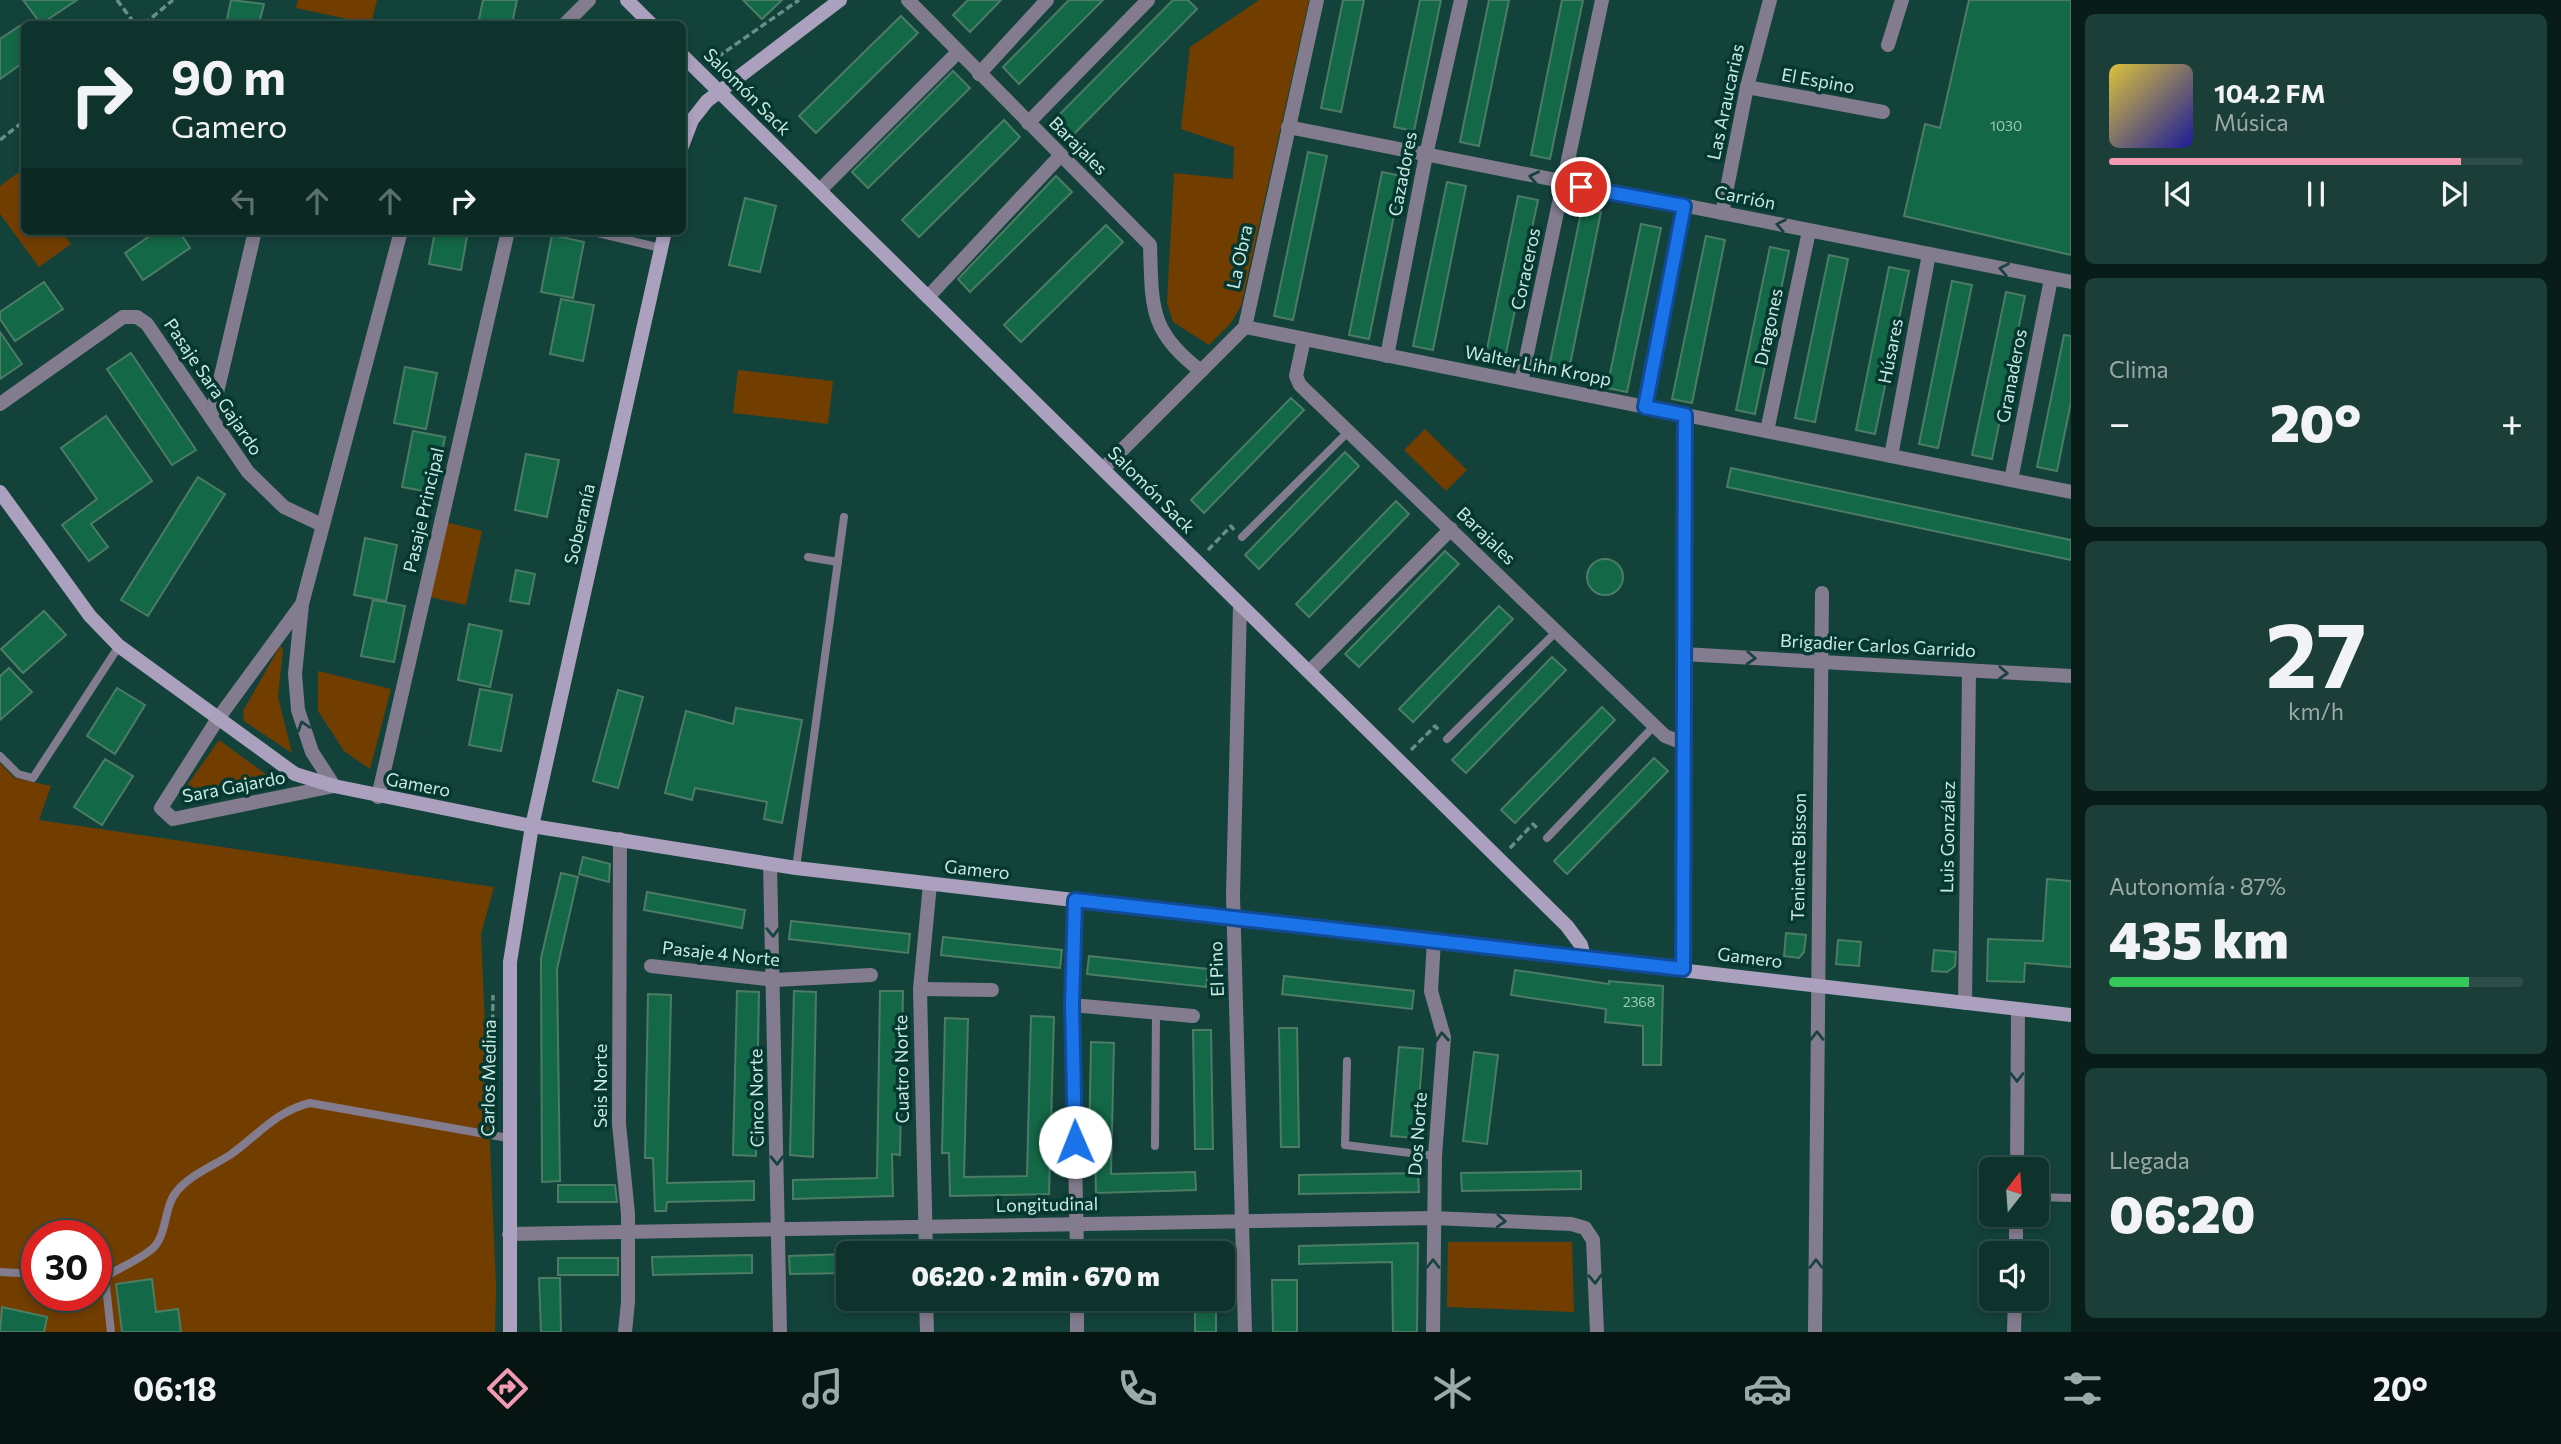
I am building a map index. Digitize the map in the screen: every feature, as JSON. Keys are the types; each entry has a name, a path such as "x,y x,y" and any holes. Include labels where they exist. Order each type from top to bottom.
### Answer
{"street":[{"path":"568,21 589,0"},
{"path":"626,0 649,21"},
{"path":"686,136 695,114 719,90 840,0"},
{"name":"Barajales","path":"908,0 1150,245 1151,294 1157,324 1176,352 1201,371"},
{"path":"979,74 1047,0"},
{"path":"1028,123 1148,0"},
{"name":"La Obra","path":"1245,327 1317,0"},
{"name":"Cazadores","path":"1387,356 1426,155 1461,0"},
{"name":"Coraceros","path":"1521,382 1602,0"},
{"name":"Las Araucarias","path":"1722,213 1747,87 1770,0"},
{"path":"1888,45 1902,0"},
{"path":"820,190 958,52"},
{"name":"Salomón Sack","path":"686,59 1575,935 1584,958"},
{"name":"El Espino","path":"1747,87 1883,112"},
{"name":"Carrión","path":"1288,127 2071,282"},
{"path":"928,297 1060,156"},
{"path":"1645,407 1684,206"},
{"name":"Dragones","path":"1767,431 1809,231"},
{"path":"211,418 254,235"},
{"name":"Sara Gajardo","path":"302,604 217,720 161,808 173,818 334,786 312,752 298,710 295,674 302,604 400,235"},
{"name":"Pasaje Principal","path":"378,797 507,235"},
{"name":"Soberanía","path":"532,826 664,235"},
{"name":"Húsares","path":"1891,456 1929,254"},
{"name":"Granaderos","path":"2011,480 2051,279"},
{"name":"Pasaje Sara Gajardo","path":"0,404 123,317 137,317 147,324 248,472 284,507 322,526"},
{"path":"1103,469 1245,327"},
{"name":"Walter Lihn Kropp","path":"1245,327 2071,492"},
{"name":"Barajales","path":"1304,339 1296,376 1298,383 1654,726 1665,736 1683,743"},
{"path":"1683,969 1685,415"},
{"name":"Gamero","path":"0,492 90,616 119,646 217,720 295,774 334,786 532,826 770,864 2071,1015"},
{"path":"1309,672 1451,529"},
{"name":"Teniente Bisson","path":"1815,1332 1822,593"},
{"name":"El Pino","path":"1240,605 1234,917 1245,1332"},
{"name":"Brigadier Carlos Garrido","path":"1683,654 2071,677"},
{"name":"Luis González","path":"1965,1003 1969,671"},
{"name":"Carlos Medina","path":"510,1332 510,962 532,826"},
{"name":"Seis Norte","path":"620,839 619,1124 628,1232 625,1332"},
{"name":"Cinco Norte","path":"770,864 775,980 780,1332"},
{"name":"Cuatro Norte","path":"926,1241 920,989 930,884"},
{"path":"1075,900 1072,1005 1077,1241"},
{"name":"Dos Norte","path":"1433,1332 1435,1156 1444,1037 1431,991 1434,940"},
{"name":"Pasaje 4 Norte","path":"651,966 775,980 871,975"},
{"path":"920,989 992,990"},
{"path":"1072,1005 1193,1016"},
{"path":"2017,1157 2018,1009"},
{"name":"Longitudinal","path":"509,1234 1433,1218 1571,1224 1585,1228 1594,1240 1597,1332"},
{"path":"926,1311 927,1332"},
{"path":"1077,1311 1077,1332"},
{"path":"2014,1332 2015,1311"}],"lane":[{"path":"606,235 661,248"},
{"path":"1242,537 1349,431"},
{"path":"796,867 844,517"},
{"path":"808,557 838,562"},
{"path":"1447,739 1557,631"},
{"path":"0,756 18,774 33,778 119,646"},
{"path":"1547,838 1654,726"},
{"path":"1155,1146 1156,1013"},
{"path":"1347,1061 1345,1145 1435,1156"},
{"path":"112,1270 152,1249 161,1234 174,1194 183,1184 233,1153 261,1128 292,1107 310,1103 352,1109 508,1138"},
{"path":"2049,1197 2071,1198"},
{"path":"0,1272 21,1273"},
{"path":"107,1311 111,1332"}],"path":[{"path":"117,0 133,21"},
{"path":"148,21 173,0"},
{"path":"700,72 714,57 799,0"},
{"path":"0,140 21,123"},
{"path":"1196,561 1226,532"},
{"path":"1399,761 1435,726 1447,739"},
{"path":"1499,860 1528,829"}],"shaded area":[{"path":"298,0 377,0 372,21 357,21 296,8"},
{"path":"1259,0 1309,0 1241,306 1231,323 1209,345 1173,322 1167,303 1174,173 1233,179 1234,147 1181,129 1190,47"},
{"path":"19,172 21,175 21,235 65,235 71,244 39,267 0,214 0,186"},
{"path":"738,370 833,381 828,424 733,413"},
{"path":"1425,429 1467,470 1446,491 1404,450"},
{"path":"441,521 482,531 466,605 425,596"},
{"path":"280,646 283,649 278,697 292,753 244,721 243,711"},
{"path":"318,671 391,689 370,769 344,751 318,711"},
{"path":"219,740 271,778 269,787 189,802 186,787"},
{"path":"0,763 15,778 51,786 39,820 494,887 481,934 496,1286 495,1332 0,1332"},
{"path":"1448,1242 1572,1242 1574,1312 1447,1307"}],"building":[{"path":"23,0 77,0 46,21 39,21"},
{"path":"231,0 264,4 260,21 227,21"},
{"path":"483,0 517,0 513,21 479,21"},
{"path":"743,0 782,0 762,19"},
{"path":"968,0 1001,0 970,32 953,15"},
{"path":"1069,0 1103,0 1019,84 1003,67"},
{"path":"1173,0 1188,0 1197,9 1069,139 1052,122"},
{"path":"1343,0 1364,0 1341,112 1321,108"},
{"path":"1420,0 1441,0 1414,131 1394,127"},
{"path":"1489,0 1509,0 1479,146 1460,142"},
{"path":"1562,0 1583,0 1550,159 1531,155"},
{"path":"1969,0 2071,0 2071,255 1904,216 1925,124 1940,128"},
{"path":"901,16 918,33 816,133 799,116"},
{"path":"21,25 21,64 0,79 0,39"},
{"path":"953,71 970,88 868,188 852,172"},
{"path":"1004,120 1020,137 919,237 902,220"},
{"path":"1308,152 1327,156 1293,320 1274,316"},
{"path":"1382,172 1402,176 1369,339 1349,335"},
{"path":"1056,176 1072,192 970,292 958,279"},
{"path":"1447,182 1466,186 1433,350 1413,346"},
{"path":"1518,196 1538,200 1504,363 1485,359"},
{"path":"745,198 776,206 760,272 729,265"},
{"path":"1582,208 1601,212 1568,375 1548,372"},
{"path":"1641,224 1661,228 1627,392 1607,388"},
{"path":"1106,225 1123,242 1021,342 1004,325"},
{"path":"151,235 182,235 190,248 143,280 125,253"},
{"path":"434,235 467,235 461,270 429,264"},
{"path":"552,235 584,242 573,298 541,292"},
{"path":"1706,236 1725,240 1692,403 1672,399"},
{"path":"1770,247 1789,251 1755,414 1736,410"},
{"path":"1829,255 1848,259 1815,422 1795,418"},
{"path":"1889,267 1909,271 1875,434 1856,430"},
{"path":"1952,281 1972,285 1938,448 1919,444"},
{"path":"44,282 63,309 15,341 0,319 0,312"},
{"path":"2006,292 2025,296 1992,459 1972,455"},
{"path":"561,299 594,305 583,361 550,354"},
{"path":"0,332 22,364 0,379"},
{"path":"2064,335 2071,336 2071,402 2057,471 2037,467"},
{"path":"131,353 196,450 172,465 107,369"},
{"path":"405,367 437,373 426,429 394,423"},
{"path":"1291,398 1304,410 1204,513 1191,500"},
{"path":"106,416 152,481 91,524 108,547 89,561 62,525 97,499 61,448"},
{"path":"413,431 445,437 434,493 402,487"},
{"path":"1345,452 1359,466 1259,569 1245,555"},
{"path":"526,454 559,460 547,517 515,510"},
{"path":"1731,468 2071,540 2071,560 1727,487"},
{"path":"198,477 225,494 148,616 121,600"},
{"path":"1396,501 1409,514 1309,617 1296,604"},
{"path":"365,538 397,545 386,601 354,595"},
{"path":"1445,551 1459,564 1359,667 1345,654"},
{"path":"1605,559 1618,564 1623,577 1618,590 1605,595 1592,590 1587,577 1592,564"},
{"path":"516,570 535,574 529,604 510,601"},
{"path":"373,600 405,606 394,662 361,656"},
{"path":"1499,606 1513,619 1413,722 1399,709"},
{"path":"44,611 66,635 23,673 1,649"},
{"path":"469,624 502,631 490,687 458,680"},
{"path":"1552,657 1566,670 1466,773 1452,760"},
{"path":"9,668 32,692 0,720 0,676"},
{"path":"117,688 145,705 115,754 87,736"},
{"path":"480,689 512,695 501,751 469,745"},
{"path":"618,690 643,697 618,788 593,781"},
{"path":"1602,707 1615,720 1515,823 1501,810"},
{"path":"736,708 802,720 782,823 764,819 767,802 695,788 692,800 665,793 686,711 733,724"},
{"path":"1654,758 1668,771 1567,874 1554,861"},
{"path":"105,759 133,776 102,825 74,807"},
{"path":"583,857 610,864 609,882 579,874"},
{"path":"561,873 578,877 557,969 560,1181 542,1182 541,958"},
{"path":"2047,879 2071,881 2071,967 2025,963 2024,982 1987,981 1988,939 2043,941"},
{"path":"647,892 745,910 742,928 644,910"},
{"path":"791,921 910,934 908,953 789,939"},
{"path":"1786,933 1806,935 1804,952 1799,958 1784,956"},
{"path":"943,937 1062,950 1060,968 941,955"},
{"path":"1838,940 1861,942 1859,966 1836,964"},
{"path":"1934,950 1956,952 1955,966 1947,972 1932,971"},
{"path":"1089,956 1208,969 1206,987 1087,974"},
{"path":"1515,970 1609,984 1609,981 1663,986 1661,1065 1643,1065 1643,1026 1605,1022 1606,1009 1511,995"},
{"path":"1284,976 1414,991 1412,1009 1282,994"},
{"path":"737,991 759,992 756,1156 733,1155"},
{"path":"794,991 816,992 813,1157 790,1155"},
{"path":"880,991 903,991 900,1155 892,1154 893,1196 793,1199 793,1180 877,1178"},
{"path":"648,994 671,995 667,1183 754,1181 754,1200 667,1202 666,1211 655,1211 653,1158 645,1158"},
{"path":"1031,1016 1054,1017 1049,1194 950,1196 949,1153 942,1153 945,1018 968,1019 964,1177 1027,1176"},
{"path":"1279,1028 1297,1028 1299,1147 1281,1147"},
{"path":"1193,1030 1211,1030 1213,1149 1195,1149"},
{"path":"1091,1042 1114,1043 1111,1174 1195,1172 1196,1190 1096,1193 1095,1149 1089,1149"},
{"path":"1399,1047 1423,1049 1416,1138 1391,1136"},
{"path":"1474,1052 1498,1055 1487,1144 1463,1141"},
{"path":"1581,1171 1581,1189 1462,1191 1461,1173"},
{"path":"1418,1173 1419,1192 1299,1194 1299,1175"},
{"path":"558,1185 615,1185 617,1202 558,1202"},
{"path":"1418,1243 1417,1332 1393,1332 1392,1262 1299,1264 1299,1246"},
{"path":"836,1254 836,1273 790,1274 789,1256"},
{"path":"752,1255 752,1273 653,1275 652,1257"},
{"path":"558,1258 618,1258 618,1275 558,1275"},
{"path":"539,1278 560,1278 561,1332 541,1332"},
{"path":"152,1279 156,1312 178,1309 181,1332 122,1332 116,1284"},
{"path":"1272,1280 1297,1280 1297,1332 1273,1332"},
{"path":"2,1307 47,1317 44,1332 0,1332"},
{"path":"1195,1311 1216,1311 1216,1332 1195,1332"}],"route":[{"path":"1075,1142 1072,1005 1075,900 1683,969 1685,415 1645,407 1684,206 1581,187"}]}
